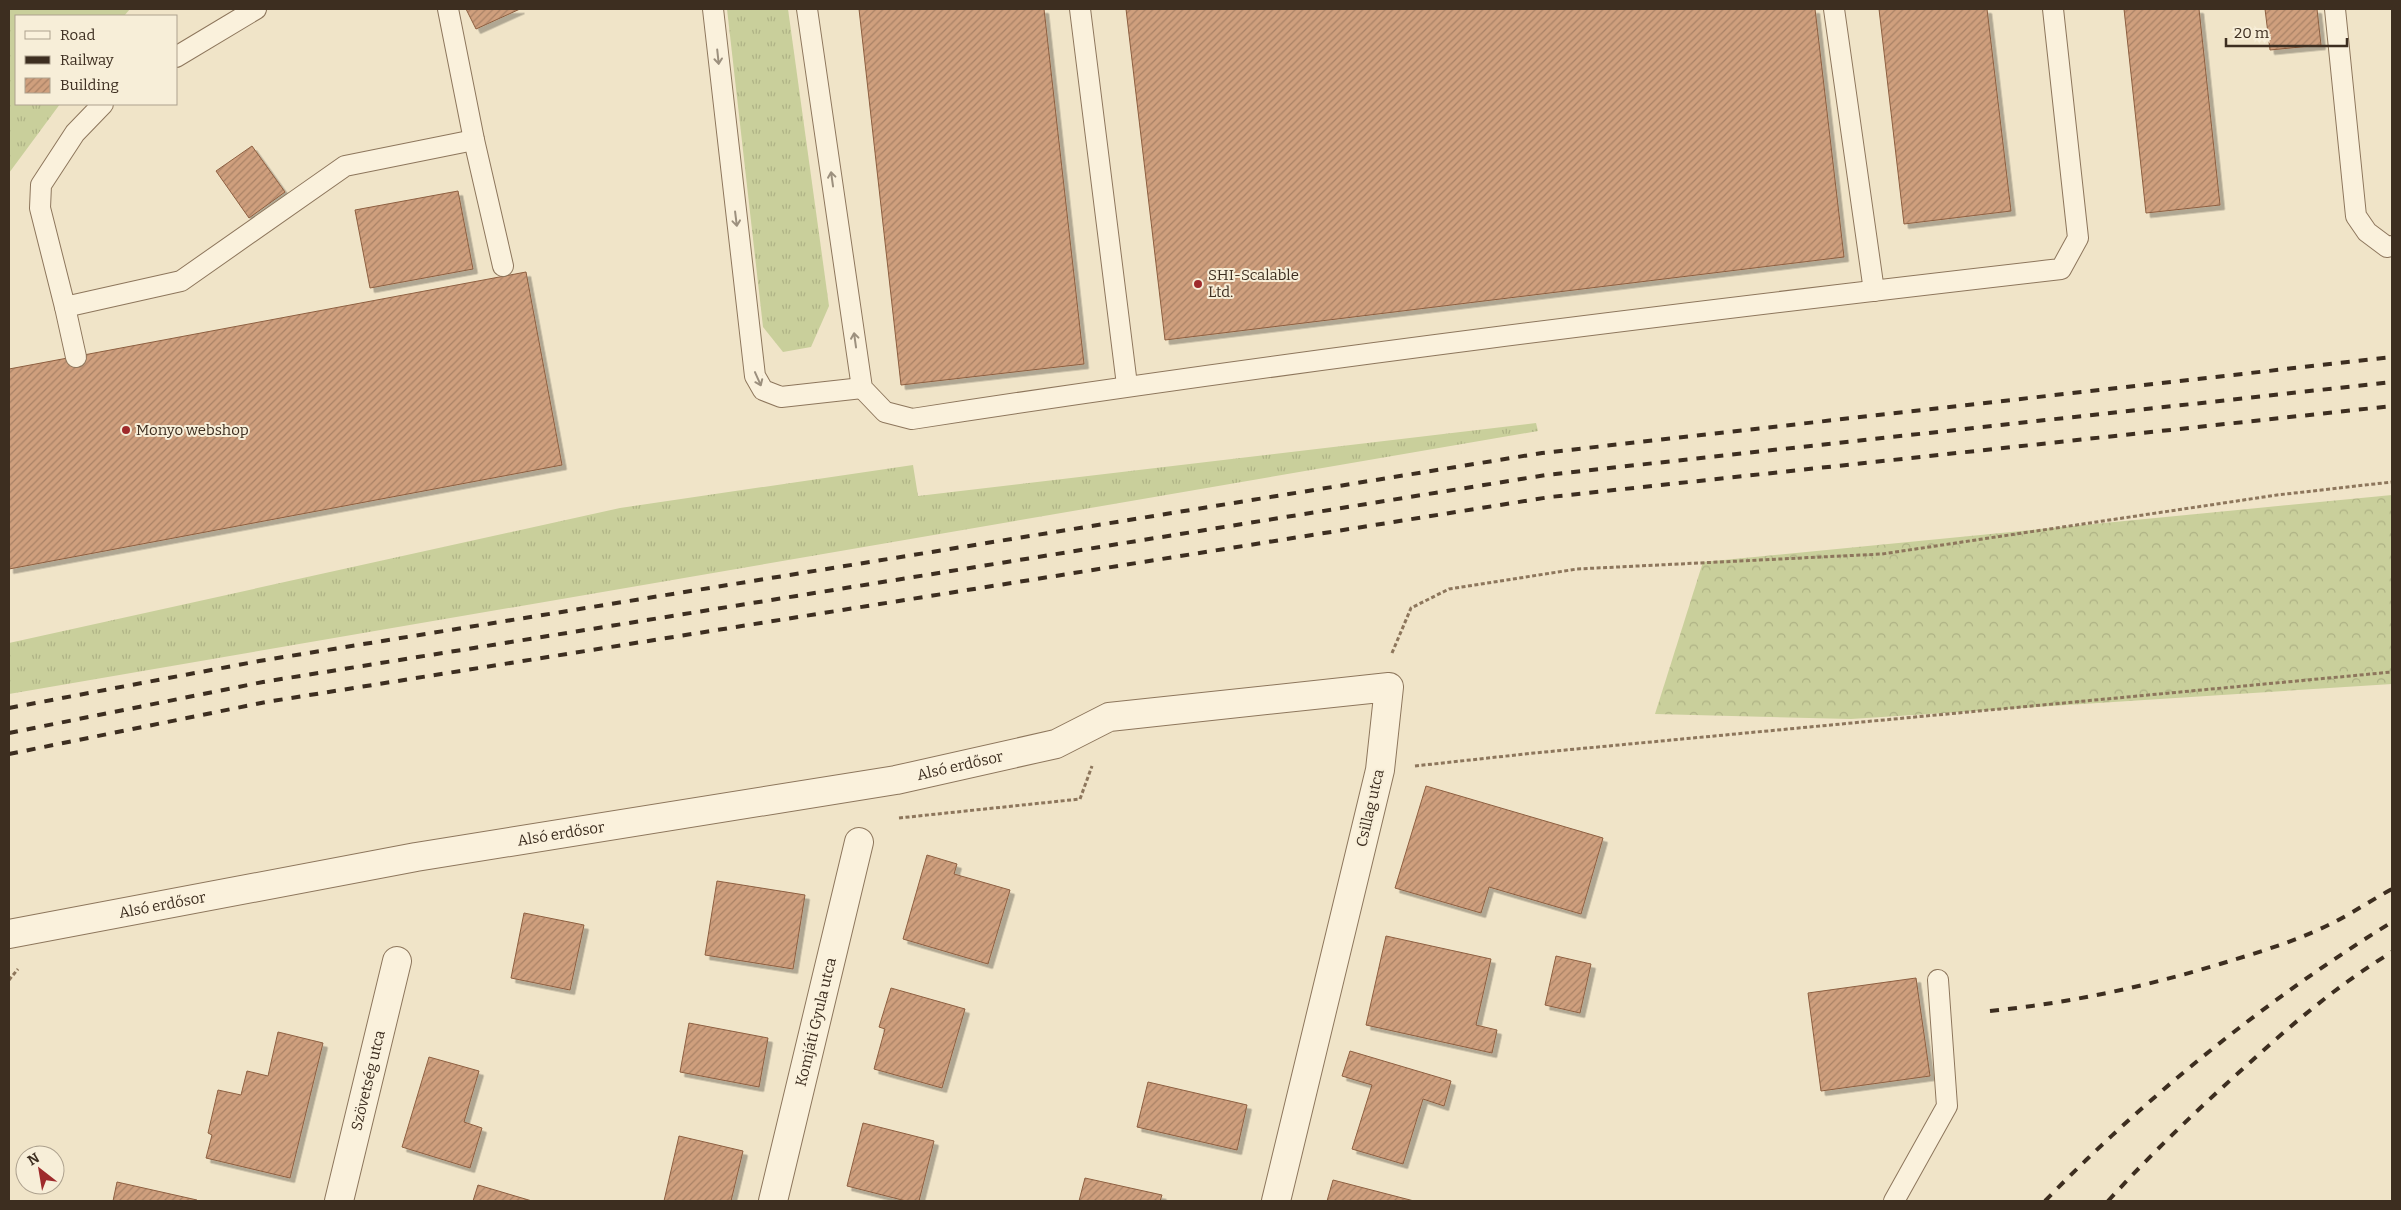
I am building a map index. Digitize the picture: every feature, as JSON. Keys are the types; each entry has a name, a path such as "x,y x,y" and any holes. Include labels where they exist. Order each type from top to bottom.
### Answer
{"street":[{"path":"1109,718 1389,687"},
{"name":"Csillag utca","path":"1276,1201 1380,770 1389,687"},
{"name":"Alsó erdősor","path":"9,934 416,857 896,780 1056,744 1109,718"},
{"name":"Komjáti Gyula utca","path":"773,1201 859,842"},
{"name":"Szövetség utca","path":"339,1201 398,961"}],"lane":[{"path":"178,56 256,9"},
{"path":"448,9 474,140 503,266"},
{"path":"712,9 754,376 763,390 781,397 862,388"},
{"path":"807,9 862,388 885,412 912,419 1127,386 2061,269 2078,238 2054,9"},
{"path":"1080,9 1127,386"},
{"path":"1834,9 1874,291"},
{"path":"2335,9 2356,216 2367,232 2387,247 2392,246"},
{"path":"76,357 40,208 41,185 74,133 101,105"},
{"path":"65,307 181,281 345,166 474,140"},
{"path":"1894,1201 1948,1106 1938,980"}],"path":[{"path":"1389,687 1387,665 1411,608 1449,589 1577,569 1882,554 2276,495 2392,482"},
{"path":"1380,770 1544,752 2392,672"},
{"path":"893,818 1080,799 1109,718"}],"green space":[{"path":"9,9 130,9 125,15 15,15 15,105 59,105 9,173"},
{"path":"727,9 788,9 829,306 811,347 783,352 763,327"},
{"path":"1536,423 1538,431 9,694 9,643 620,508 913,465 918,496"},
{"path":"2392,495 2392,684 1851,719 1655,714 1703,562"}],"building":[{"path":"466,9 520,9 476,29"},
{"path":"859,9 1044,9 1084,364 901,385"},
{"path":"1126,9 1815,9 1844,257 1165,340"},
{"path":"1879,9 1987,9 2011,211 1904,224"},
{"path":"2124,9 2199,9 2220,205 2146,213"},
{"path":"2265,9 2317,9 2321,45 2270,50"},
{"path":"252,146 285,192 249,218 216,171"},
{"path":"458,191 473,269 370,288 355,210"},
{"path":"526,272 562,465 9,569 9,369"},
{"path":"1426,786 1603,838 1581,914 1489,887 1481,913 1395,888"},
{"path":"927,855 957,864 954,874 1010,890 988,964 903,939"},
{"path":"717,881 805,895 793,969 705,955"},
{"path":"524,913 584,925 570,990 511,978"},
{"path":"1386,936 1491,959 1476,1025 1497,1030 1492,1053 1366,1025"},
{"path":"1556,956 1591,964 1580,1013 1545,1005"},
{"path":"1916,978 1930,1076 1821,1091 1808,993"},
{"path":"891,988 965,1009 942,1088 874,1069 885,1029 879,1027"},
{"path":"689,1023 768,1038 759,1087 680,1072"},
{"path":"278,1032 323,1043 290,1178 206,1158 212,1135 208,1133 218,1090 241,1095 247,1071 268,1076"},
{"path":"1350,1051 1451,1081 1444,1106 1423,1099 1403,1164 1352,1149 1372,1085 1342,1076"},
{"path":"429,1057 479,1071 464,1122 482,1128 470,1168 402,1147"},
{"path":"1148,1082 1247,1105 1237,1150 1137,1127"},
{"path":"863,1123 934,1141 919,1201 906,1201 847,1186"},
{"path":"679,1136 743,1151 731,1201 664,1201"},
{"path":"1085,1178 1162,1195 1160,1201 1079,1201"},
{"path":"1333,1180 1414,1201 1327,1201"},
{"path":"117,1182 197,1200 113,1201"},
{"path":"478,1185 532,1201 473,1201"}],"railway":[{"path":"9,708 259,661 1542,453 2392,357"},
{"path":"9,733 263,682 1546,475 2392,382"},
{"path":"9,754 266,702 1550,497 2392,406"},
{"path":"1990,1011 2049,1004 2106,993 2163,980 2232,960 2283,944 2320,929 2392,889"},
{"path":"2045,1201 2125,1123 2210,1051 2299,983 2392,922"},
{"path":"2108,1201 2193,1115 2281,1035 2353,977 2392,952"}],"place":[{"name":"SHI-Scalable Ltd.","path":"1198,284"},
{"name":"Monyo webshop","path":"126,430"}]}
